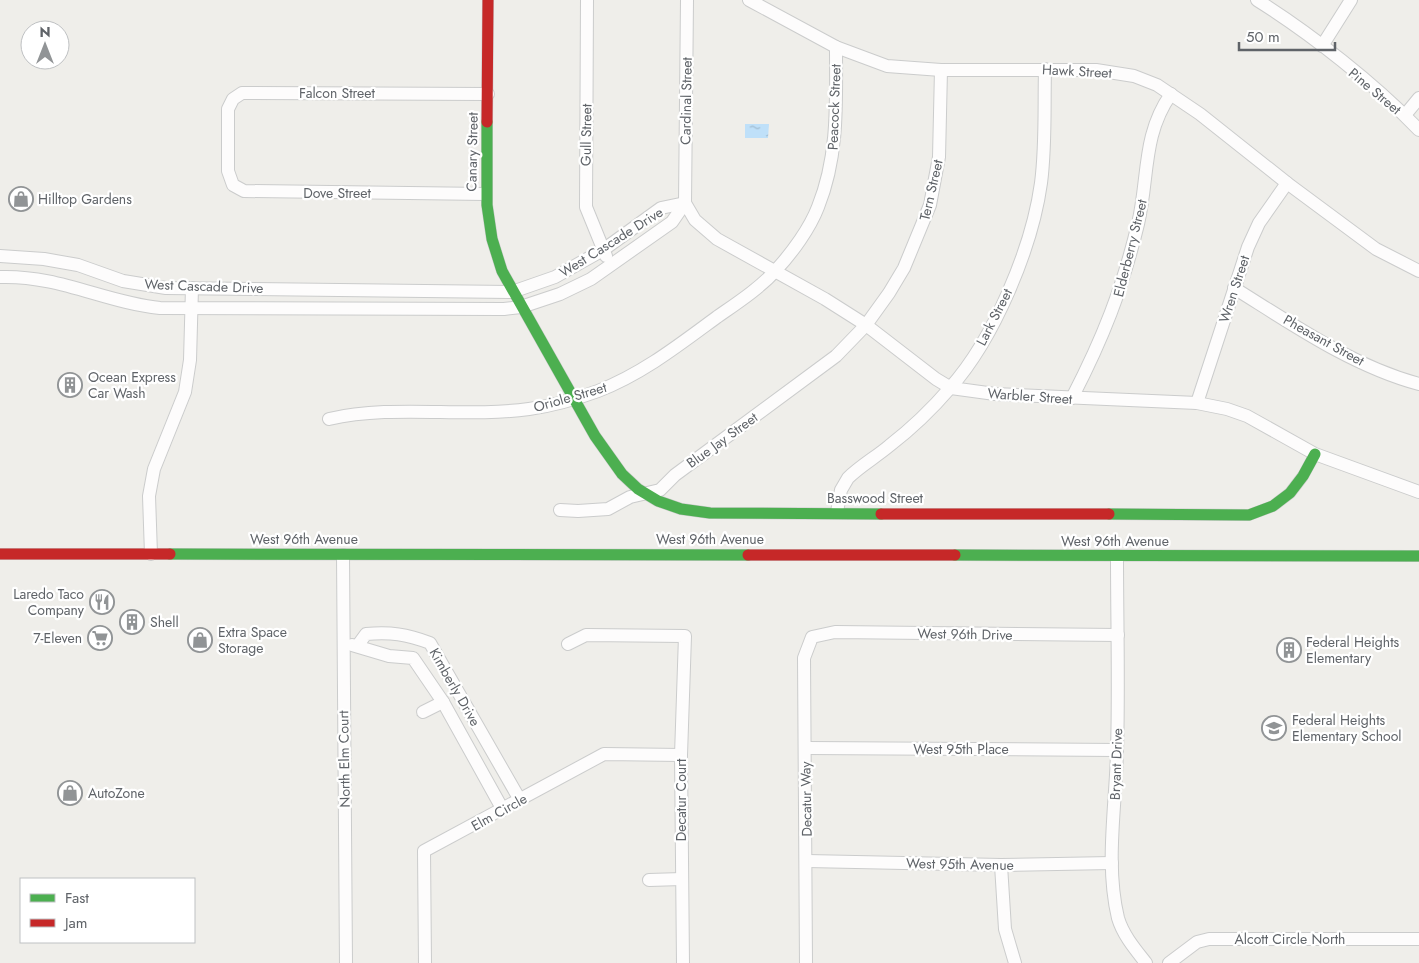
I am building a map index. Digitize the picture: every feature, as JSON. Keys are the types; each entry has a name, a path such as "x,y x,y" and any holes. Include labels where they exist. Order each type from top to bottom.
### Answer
{"street":[{"name":"Canary Street","path":"488,0 486,194 491,239 497,260 516,299"},
{"name":"Gull Street","path":"587,0 585,194 588,217 602,250 612,264"},
{"name":"Cardinal Street","path":"685,203 687,0"},
{"name":"Hawk Street","path":"748,0 836,47 887,66 941,70 1045,69 1114,72 1134,76 1157,85 1200,114 1287,183 1376,249 1419,271"},
{"name":"Pine Street","path":"1257,0 1322,46 1419,130"},
{"path":"1322,46 1351,0"},
{"name":"Peacock Street","path":"776,272 817,209 828,177 835,140 836,47"},
{"name":"Lark Street","path":"837,512 841,490 848,478 911,428 950,388 975,354 998,312 1027,242 1041,182 1045,69"},
{"name":"Tern Street","path":"866,325 904,268 930,205 939,157 941,70"},
{"name":"Falcon Street","path":"228,143 229,106 237,95 242,93 488,94"},
{"name":"Elderberry Street","path":"1072,398 1101,342 1117,302 1143,199 1150,136 1160,110 1171,94"},
{"path":"1405,116 1419,98"},
{"name":"Dove Street","path":"228,143 228,171 230,179 233,185 244,191 486,194"},
{"name":"Wren Street","path":"1197,404 1234,288 1259,223 1287,183"},
{"name":"West Cascade Drive","path":"0,277 58,283 123,302 144,306 192,308 504,309 516,299 602,250 661,208 685,203"},
{"name":"West Cascade Drive","path":"0,256 44,259 78,265 145,285 192,288 410,290 516,299 568,290 591,279 672,222 685,203"},
{"name":"Warbler Street","path":"685,203 695,220 704,230 866,325 950,388 995,394 1197,404 1227,409 1247,416 1315,454 1419,492"},
{"name":"Oriole Street","path":"329,419 374,412 507,412 573,399 606,388 655,362 737,303 776,272"},
{"path":"151,554 149,496 154,469 185,392 190,360 192,288"},
{"name":"Pheasant Street","path":"1234,288 1334,349 1382,371 1419,384"},
{"path":"289,289 289,308"},
{"path":"410,290 410,309"},
{"name":"Basswood Street","path":"516,299 591,434 606,456 626,479 645,494 689,512 1249,515 1282,502 1306,473 1315,454"},
{"name":"Blue Jay Street","path":"560,510 608,509 630,497 660,490 675,475 817,372 866,325"},
{"name":"West 96th Avenue","path":"0,554 343,555 412,553 1419,556"},
{"name":"North Elm Court","path":"343,555 342,645 346,963"},
{"name":"Bryant Drive","path":"1117,556 1117,750 1112,863 1114,900 1119,921 1128,940 1146,963"},
{"name":"West 96th Drive","path":"812,637 835,632 1118,635"},
{"name":"Kimberly Drive","path":"358,645 366,634 384,633 407,634 430,643 520,800"},
{"name":"Decatur Court","path":"568,644 586,635 685,636 681,755 683,963"},
{"name":"Decatur Way","path":"806,963 807,861 804,658 812,637"},
{"name":"Kimberly Drive","path":"342,645 358,645 390,656 413,658 443,702 503,810"},
{"path":"423,712 443,702"},
{"name":"West 95th Place","path":"806,748 1117,750"},
{"name":"Elm Circle","path":"425,963 424,852 604,754 681,755"},
{"name":"West 95th Avenue","path":"807,861 1002,865 1112,863"},
{"path":"1002,865 1005,929 1015,963"},
{"path":"649,880 682,879"},
{"name":"Alcott Circle North","path":"1169,963 1197,942 1209,939 1419,939"}],"water":[{"path":"745,124 769,124 768,138 745,138"}],"traffic: fast":[{"path":"487,122 487,205 492,239 502,271 595,436 622,474 638,489 658,501 681,509 710,513 881,514"},
{"path":"1109,514 1249,515 1273,506 1290,493 1303,476 1315,454"},
{"path":"170,554 748,555"},
{"path":"955,555 1419,556"}],"traffic: jam":[{"path":"487,122 488,0"},
{"path":"881,514 1109,514"},
{"path":"0,554 170,554"},
{"path":"748,555 955,555"}],"place":[{"name":"Hilltop Gardens","path":"21,199"},
{"name":"Ocean Express Car Wash","path":"70,385"},
{"name":"Laredo Taco Company","path":"102,602"},
{"name":"Shell","path":"132,622"},
{"name":"7-Eleven","path":"100,638"},
{"name":"Extra Space Storage","path":"200,640"},
{"name":"Federal Heights Elementary","path":"1289,650"},
{"name":"Federal Heights Elementary School","path":"1274,728"},
{"name":"AutoZone","path":"70,793"}]}
